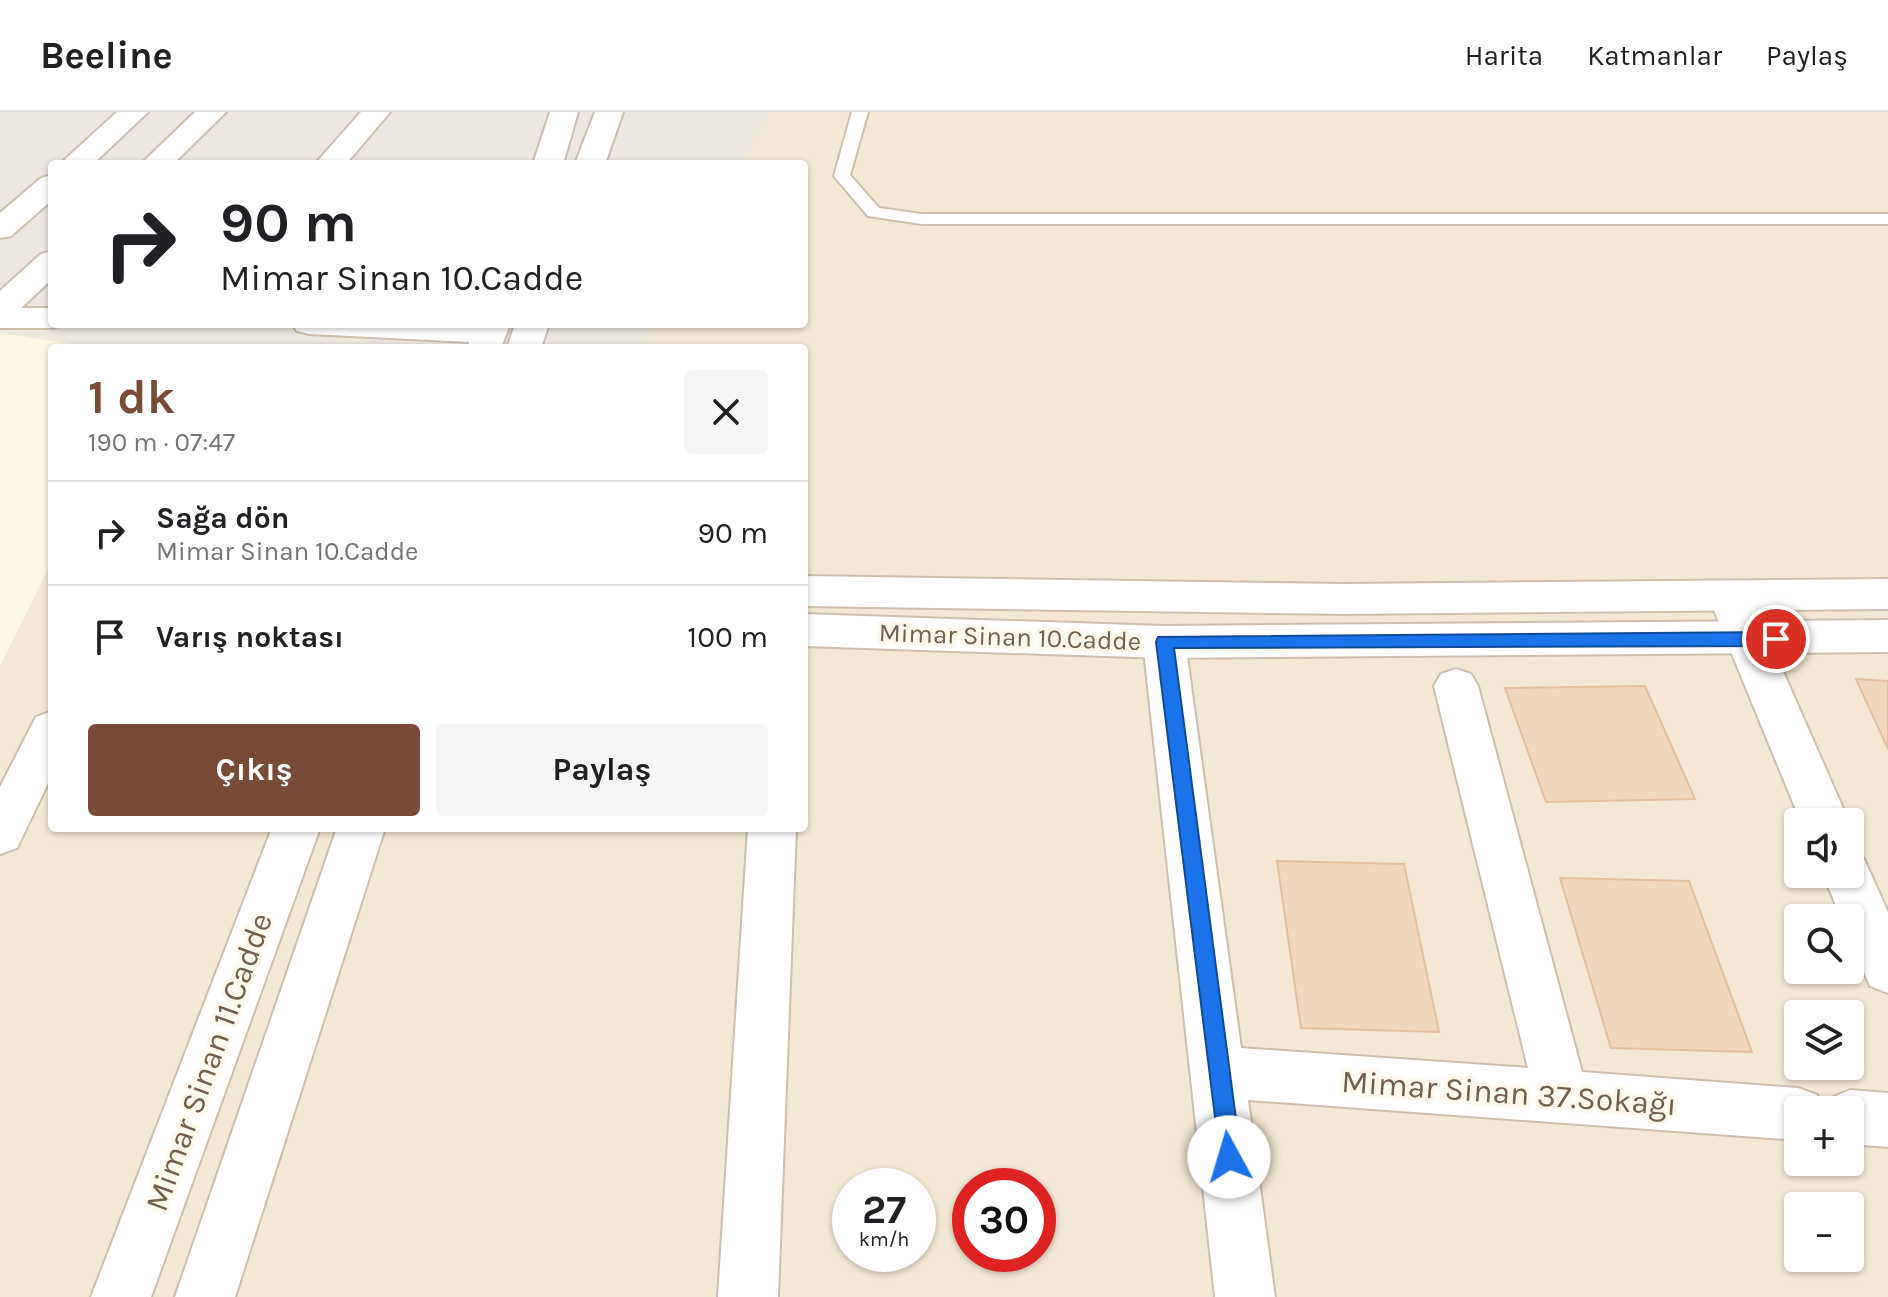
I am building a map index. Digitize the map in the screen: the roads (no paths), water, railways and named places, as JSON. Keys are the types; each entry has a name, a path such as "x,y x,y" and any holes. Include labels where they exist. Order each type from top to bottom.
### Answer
{"street":[{"path":"80,160 134,112"},
{"path":"160,160 212,112"},
{"path":"334,160 376,112"},
{"path":"549,160 564,112"},
{"path":"591,160 609,112"},
{"path":"0,229 48,187"},
{"path":"0,309 48,265"},
{"path":"0,318 48,318"},
{"path":"374,328 489,335"},
{"name":"Mimar Sinan 10.Cadde","path":"808,591 1145,600 1730,598 1888,594"},
{"path":"1730,598 1819,808"},
{"name":"Mimar Sinan 10.Cadde","path":"808,630 1164,642 1748,640 1888,636"},
{"path":"1164,642 1245,1297"},
{"path":"1456,686 1562,1097"},
{"path":"0,834 48,737"},
{"name":"Mimar Sinan 11.Cadde","path":"121,1297 295,832"},
{"path":"205,1297 360,832"},
{"path":"748,1297 772,832"},
{"path":"1853,888 1888,970"},
{"name":"Mimar Sinan 37.Sokağı","path":"1219,1072 1784,1113"},
{"path":"1864,1118 1888,1120"}],"lane":[{"path":"860,112 842,176 874,212 922,219 1888,219"}]}
